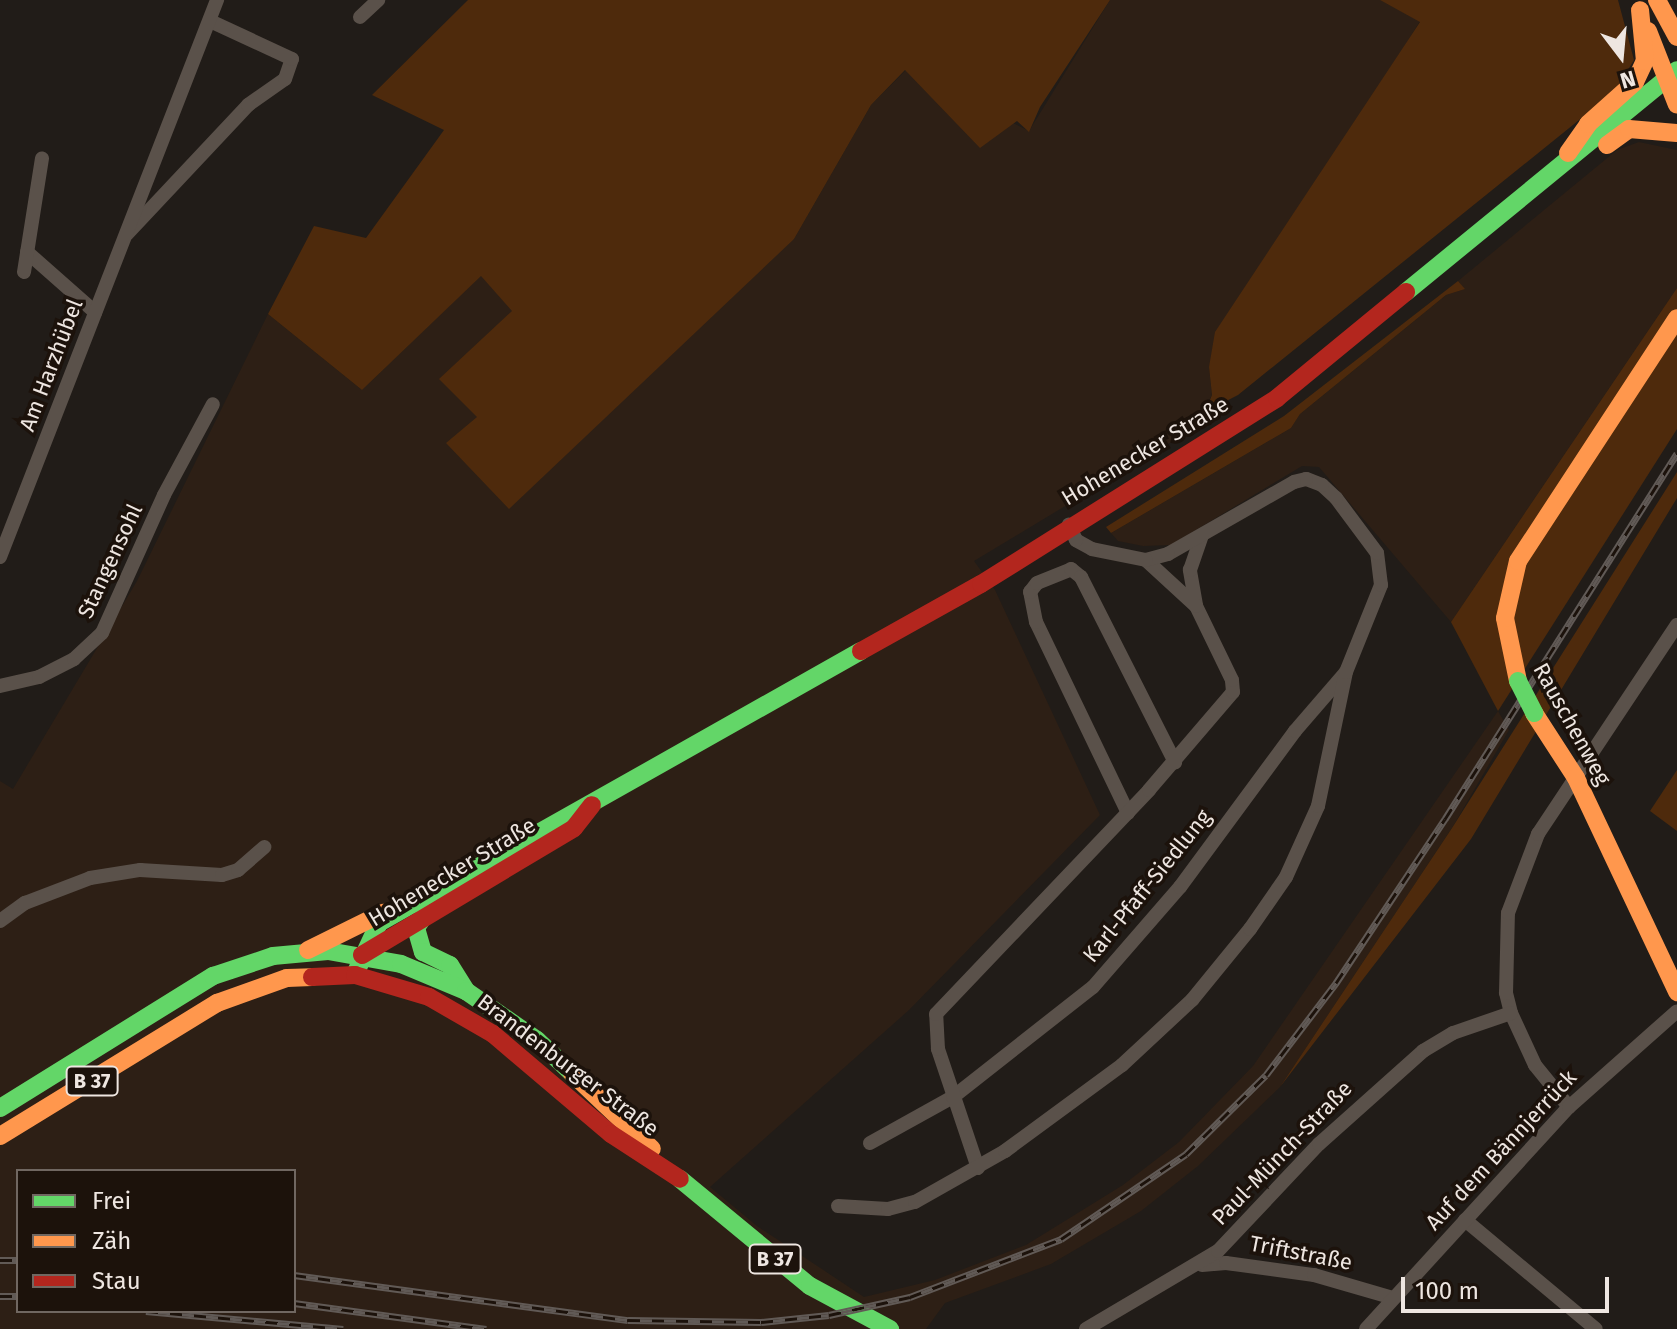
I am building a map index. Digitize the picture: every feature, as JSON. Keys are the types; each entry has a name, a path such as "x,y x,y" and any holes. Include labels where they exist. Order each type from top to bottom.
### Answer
{"main road":[{"path":"1638,5 1672,75 1677,105"},
{"path":"1554,172 1588,124 1635,82 1645,61 1638,5"},
{"path":"1666,8 1677,37"},
{"name":"Hohenecker Straße","path":"355,975 362,954 379,923 423,905 566,812 592,805 981,584 1069,525 1277,398 1672,75"},
{"path":"1554,172 1586,161 1629,129 1651,127 1677,133"},
{"name":"Rauschenweg","path":"1677,318 1518,561 1505,618 1518,681 1534,713 1576,778 1677,992"},
{"path":"423,905 416,928 423,952 450,965 466,991"},
{"name":"Hohenecker Straße","path":"307,951 423,905"},
{"name":"Brandenburger Straße","path":"0,1108 213,976 307,951 362,954 418,969 466,991 537,1040 671,1172 810,1286 890,1329"},
{"path":"320,975 362,954"},
{"name":"Brandenburger Straße","path":"0,1136 217,1003 287,978 355,975 429,997 460,1013 526,1059 611,1134 671,1172"}],"street":[{"name":"Am Harzhübel","path":"0,557 217,0"},
{"path":"360,17 378,0"},
{"name":"Am Harzhübel","path":"127,234 248,105 285,79 292,59 210,21"},
{"path":"24,272 42,158"},
{"path":"27,252 95,312"},
{"name":"Stangensohl","path":"0,686 39,677 74,659 102,633 164,495 213,404"},
{"name":"Karl-Pfaff-Siedlung","path":"838,1206 888,1209 915,1202 978,1168 1122,1065 1192,1000 1250,929 1286,877 1318,806 1346,672 1377,601 1381,569 1377,553 1329,491 1306,479 1294,482 1202,536 1146,560"},
{"path":"1069,525 1076,540 1092,549 1146,560 1196,606"},
{"path":"978,1168 934,1033 936,1014 1128,813 1233,692 1232,680 1196,606 1190,570 1202,536"},
{"path":"1128,813 1036,622 1030,592 1037,583 1071,569 1081,577 1175,762"},
{"path":"1569,1107 1535,1065 1511,1013 1505,963 1512,899 1538,834 1677,625"},
{"name":"Karl-Pfaff-Siedlung","path":"870,1143 953,1097 1093,987 1180,887 1295,731 1346,672"},
{"path":"0,921 25,903 90,878 120,870 222,875 238,870 264,847"},
{"name":"Auf dem Bännjerrück","path":"1366,1329 1569,1107 1677,1011"},
{"name":"Paul-Münch-Straße","path":"1086,1329 1200,1265 1383,1082 1453,1033 1511,1013"},
{"path":"1465,1220 1596,1329"},
{"name":"Triftstraße","path":"1200,1265 1226,1263 1314,1275 1393,1298"}],"shaded area":[{"path":"468,0 1110,0 1040,107 1029,132 1017,121 980,148 905,70 871,105 794,239 509,509 446,443 477,417 439,379 512,311 481,276 362,390 268,314 314,226 366,238 444,130 372,95"},
{"path":"1110,0 1380,0 1420,21 1209,367 1212,395 1193,429 974,561 995,590 1100,815 909,1010 710,1187 757,1226 864,1297 935,1280 1026,1245 1123,1185 1179,1142 1253,1066 1498,711 1509,730 1452,828 1280,1087 1198,1166 1141,1211 1051,1264 945,1303 926,1329 0,1329 0,781 13,789 137,581 268,314 362,390 481,275 513,311 440,379 794,239 871,105 906,70 1029,131"},
{"path":"1380,0 1618,0 1634,60 1615,91 1238,395 1205,412 1212,395 1209,367 1215,332 1420,22"},
{"path":"1639,142 1677,150 1677,288 1451,622 1319,467 1302,466 1171,545 1143,546 1118,541 1111,533 1291,428 1300,414 1446,295 1464,289 1458,281 1617,150"},
{"path":"1458,281 1465,289 1446,295 1300,414 1291,428 1111,533 1106,527 1284,416"},
{"path":"1677,288 1677,429 1498,711 1451,622"},
{"path":"1677,472 1677,498 1471,839 1280,1087 1452,828"},
{"path":"1677,770 1677,831 1650,811"}],"railway":[{"path":"296,1275 628,1320 761,1322 829,1315 910,1297 1061,1239 1186,1154 1266,1075 1336,983 1445,819 1677,453"},
{"path":"0,1260 16,1260"},
{"path":"0,1296 16,1296"},
{"path":"296,1303 486,1329"},
{"path":"168,1313 343,1329"}],"traffic: fast":[{"path":"1406,292 1677,70"},
{"path":"356,972 379,923 861,651"},
{"path":"1518,681 1534,713"},
{"path":"426,913 416,928 423,952 450,965 466,991"},
{"path":"0,1108 213,976 273,956 328,951 401,964 466,991 537,1040 572,1073"},
{"path":"680,1179 810,1286 890,1329"}],"traffic: slow":[{"path":"1657,0 1677,37"},
{"path":"1568,153 1588,124 1635,82 1645,61 1640,10"},
{"path":"1648,31 1677,105"},
{"path":"1607,145 1629,129 1677,133"},
{"path":"1518,681 1505,618 1518,561 1677,318"},
{"path":"1534,713 1576,778 1677,992"},
{"path":"308,950 383,913"},
{"path":"0,1136 217,1003 287,978 312,977"},
{"path":"572,1073 652,1149"}],"traffic: jam":[{"path":"861,651 981,584 1277,398 1406,292"},
{"path":"362,955 574,828 592,805"},
{"path":"312,977 355,975 429,997 493,1034 611,1134 680,1179"}]}
